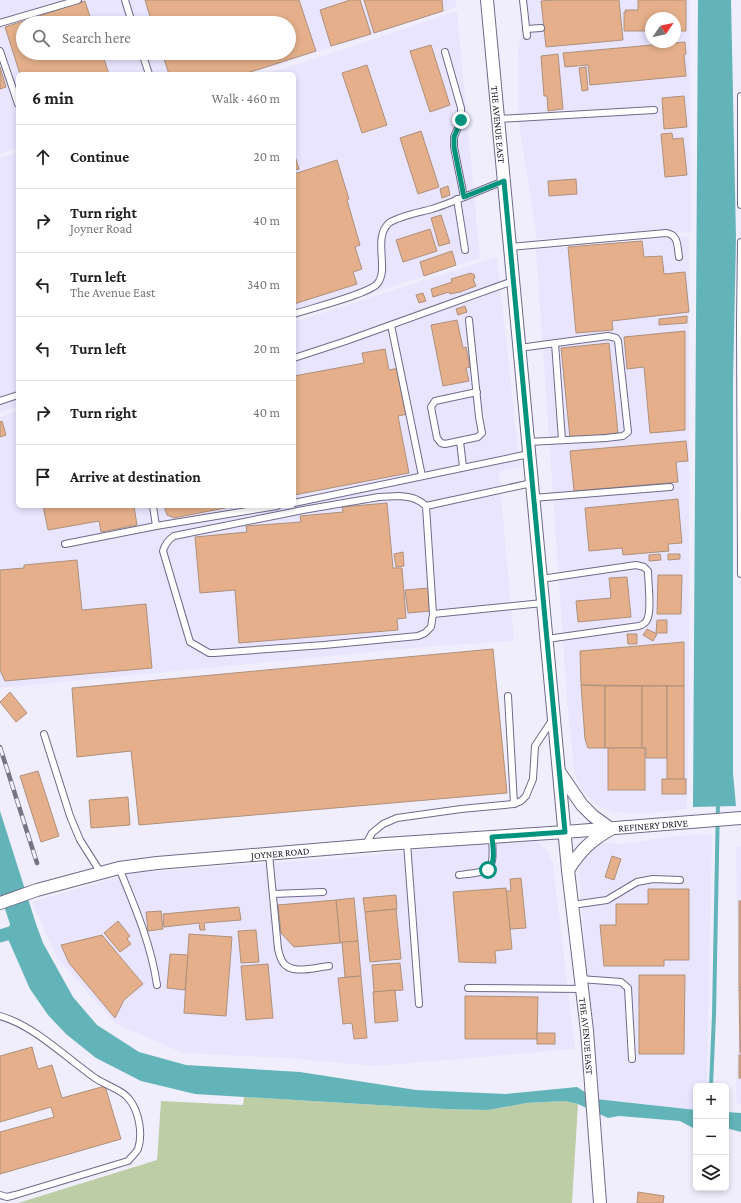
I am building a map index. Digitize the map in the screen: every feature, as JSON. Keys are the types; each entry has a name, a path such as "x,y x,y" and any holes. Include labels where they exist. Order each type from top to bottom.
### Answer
{"street":[{"name":"THE AVENUE EAST","path":"487,0 568,870 587,1031 600,1203"},
{"path":"559,770 582,805 593,816 611,829 588,844 568,870"},
{"name":"REFINERY DRIVE","path":"565,832 739,818"},
{"name":"JOYNER ROAD","path":"0,903 37,890 119,868 157,863 565,832"}],"lane":[{"path":"24,16 78,0"},
{"path":"125,0 130,16"},
{"path":"523,0 526,32 541,28"},
{"path":"0,23 16,18"},
{"path":"0,51 16,98"},
{"path":"445,52 461,108 461,120 454,137 454,147 464,197"},
{"path":"144,60 148,72"},
{"path":"741,96 741,205"},
{"path":"498,119 654,110"},
{"path":"296,313 377,285 381,278 381,244 384,231 388,224 394,220 434,208 504,181"},
{"path":"457,199 465,250"},
{"path":"510,247 666,233 673,235 676,238 679,257"},
{"path":"741,242 741,574"},
{"path":"296,357 513,281"},
{"path":"469,320 476,392 482,433 478,437 445,444 441,443 438,440 431,407 434,401 476,392"},
{"path":"391,324 422,476"},
{"path":"519,348 608,336 616,338 618,341 628,432 623,436 528,442"},
{"path":"555,344 562,440"},
{"path":"0,401 16,396"},
{"path":"460,441 463,467"},
{"path":"296,503 529,454"},
{"path":"426,506 532,483"},
{"path":"533,498 670,487"},
{"path":"379,497 412,497 419,500 426,506 433,614 431,627 425,633 418,636 324,645 209,653 190,642 164,551 167,542 174,536 303,510 379,497"},
{"path":"153,508 156,526"},
{"path":"65,544 156,526 265,508"},
{"path":"541,579 636,565 644,567 648,571 649,613 644,624 639,626 547,639"},
{"path":"433,614 543,603"},
{"path":"508,696 514,804"},
{"path":"365,846 372,833 383,824 397,818 461,809 514,804 521,801 526,796 533,778 535,746 554,718"},
{"path":"44,734 70,816 80,840 101,873"},
{"path":"460,875 483,872 491,867 493,858 492,837"},
{"path":"407,843 419,1004"},
{"path":"269,854 278,949 281,960 289,968 296,970 329,966"},
{"path":"119,868 147,940 157,985"},
{"path":"572,905 607,900 637,882 654,879 680,880"},
{"path":"273,894 323,892"},
{"path":"468,988 622,982 628,988 632,1059"},
{"path":"0,1016 34,1032 109,1087 124,1093 130,1099 136,1111 139,1129 138,1150 128,1161 15,1195 7,1197 0,1195"}],"shaded area":[{"path":"0,0 456,0 457,7 296,59 296,16 16,16 16,60 292,60 255,72 16,72 16,149 0,154"},
{"path":"525,0 690,0 691,232 537,239 518,117 518,53"},
{"path":"457,11 480,258 296,317 296,72 272,72"},
{"path":"16,153 16,408 0,412 0,158"},
{"path":"689,236 689,706 687,809 643,814 613,812 597,806 582,790 574,772 567,699 536,250"},
{"path":"497,257 520,467 499,472 514,641 424,647 0,688 0,417 16,412 16,508 296,508 296,321"},
{"path":"712,834 707,1083 693,1083 693,1110 596,1099 579,872 582,856 588,849 605,843 624,844 673,836"},
{"path":"522,839 534,840 539,843 548,852 553,864 575,1049 375,1066 286,1058 183,1053 116,1024 58,959 32,902 132,873 355,857"},
{"path":"741,846 741,1104 737,1105 736,1086 739,1027 736,847"}],"green space":[{"path":"244,1097 444,1109 488,1110 528,1103 565,1101 578,1104 572,1203 18,1203 157,1160 161,1101 243,1105"}],"water":[{"path":"698,0 731,0 736,238 733,381 733,773 736,806 693,807"},
{"path":"0,811 43,943 73,997 97,1025 139,1052 186,1065 300,1072 416,1090 506,1094 577,1087 596,1099 693,1110 693,1128 680,1121 619,1116 608,1118 578,1104 565,1101 527,1103 488,1110 444,1109 195,1094 141,1081 96,1058 66,1034 48,1015 30,989 8,939 7,929 9,928 10,924 0,894"},
{"path":"729,1112 741,1113 741,1132 729,1129"}],"building":[{"path":"145,0 299,0 316,51 296,57 296,16 150,16"},
{"path":"350,0 360,0 371,34 331,46 320,10"},
{"path":"364,0 442,0 443,11 374,33"},
{"path":"619,0 623,40 546,47 541,1"},
{"path":"638,0 686,0 686,31 681,31 681,12 645,12 645,31 624,31 625,10 638,10"},
{"path":"85,1 90,16 39,16"},
{"path":"16,23 16,60 104,60 108,72 19,72 5,27"},
{"path":"681,42 685,42 686,54 684,55 686,76 590,85 588,65 565,67 563,53 645,46 645,48 681,48"},
{"path":"431,45 450,105 430,112 410,51"},
{"path":"558,54 563,109 548,111 547,96 544,96 541,56"},
{"path":"164,60 288,60 250,72 168,72"},
{"path":"367,65 387,125 362,133 342,73"},
{"path":"0,67 6,87 0,89"},
{"path":"586,67 588,90 582,91 579,68"},
{"path":"684,96 687,127 664,129 662,98"},
{"path":"421,131 439,187 418,194 400,138"},
{"path":"672,133 673,139 683,138 687,175 665,177 661,134"},
{"path":"296,159 299,169 296,170"},
{"path":"337,160 349,199 347,200 360,245 355,247 362,269 353,272 357,284 296,303 296,173"},
{"path":"576,179 577,194 549,196 548,181"},
{"path":"448,186 450,195 442,198 440,189"},
{"path":"441,215 450,243 439,246 431,218"},
{"path":"430,229 437,251 403,262 396,240"},
{"path":"642,241 644,257 662,256 664,274 685,272 689,312 612,321 613,330 576,333 568,247"},
{"path":"452,251 456,265 424,276 420,262"},
{"path":"471,273 474,274 475,278 473,279 476,286 460,292 450,294 449,292 433,297 431,289 452,282 451,279"},
{"path":"423,293 426,301 419,303 416,295"},
{"path":"465,306 467,312 458,315 456,309"},
{"path":"687,316 687,323 659,325 659,319"},
{"path":"457,320 463,348 466,347 470,367 466,368 469,381 443,386 431,325"},
{"path":"685,331 685,430 650,433 644,367 627,369 624,337"},
{"path":"609,343 618,433 570,438 561,348"},
{"path":"385,349 389,370 399,368 408,414 398,416 409,473 296,495 296,376 364,363 362,353"},
{"path":"2,421 6,435 0,437 0,422"},
{"path":"686,441 688,461 676,462 678,482 574,491 570,451"},
{"path":"678,499 682,543 668,544 669,551 623,555 622,548 589,551 585,508"},
{"path":"387,503 393,568 402,568 406,618 397,619 398,630 239,643 235,590 200,593 195,537 247,532 246,526 301,522 300,516 343,512 342,507"},
{"path":"43,508 134,508 137,525 101,532 99,521 48,530"},
{"path":"165,508 225,508 174,518 167,515"},
{"path":"403,552 404,566 396,567 394,554"},
{"path":"660,554 661,560 649,561 649,555"},
{"path":"668,554 680,554 680,559 668,560"},
{"path":"77,560 82,610 146,604 152,668 5,681 0,670 0,570 24,568 24,565"},
{"path":"658,575 682,575 681,614 657,614"},
{"path":"627,577 631,617 578,622 576,601 611,598 609,578"},
{"path":"429,588 431,611 408,613 405,590"},
{"path":"657,620 667,620 667,633 656,633"},
{"path":"647,629 657,634 653,641 643,635"},
{"path":"627,634 637,634 637,644 628,644"},
{"path":"684,642 684,686 581,685 580,651"},
{"path":"493,649 507,793 139,825 131,751 77,757 72,688"},
{"path":"581,685 605,686 605,748 588,748 585,739"},
{"path":"605,686 642,686 642,748 605,748"},
{"path":"642,686 667,686 667,758 646,758 646,748 642,748"},
{"path":"667,686 684,686 684,780 667,779"},
{"path":"10,692 27,713 16,722 0,702"},
{"path":"608,748 645,748 645,790 608,790"},
{"path":"38,771 59,836 41,842 20,776"},
{"path":"662,779 686,779 686,794 662,794"},
{"path":"128,797 130,825 91,828 89,800"},
{"path":"612,856 621,859 614,880 605,877"},
{"path":"521,878 526,928 510,929 506,891 511,891 510,879"},
{"path":"506,888 512,949 495,951 496,963 459,962 453,892"},
{"path":"648,889 689,889 689,960 664,960 664,966 604,966 600,925 616,925 616,904 648,904"},
{"path":"396,895 397,909 365,912 363,898"},
{"path":"354,898 358,941 340,943 336,900"},
{"path":"336,900 340,943 294,947 281,933 278,905"},
{"path":"739,901 741,901 741,988 739,988"},
{"path":"239,907 241,920 204,923 205,930 200,930 199,923 164,927 163,914"},
{"path":"396,909 401,959 370,962 365,912"},
{"path":"161,911 163,929 148,931 146,912"},
{"path":"118,921 130,936 127,939 131,944 120,952 104,933"},
{"path":"256,930 259,962 241,963 238,931"},
{"path":"189,934 232,937 226,1016 184,1013"},
{"path":"102,935 143,984 124,1000 115,1018 69,963 61,945"},
{"path":"358,941 361,976 345,977 342,942"},
{"path":"170,954 188,955 185,990 167,988"},
{"path":"400,963 403,990 374,992 372,965"},
{"path":"268,964 273,1018 246,1020 241,966"},
{"path":"639,975 685,975 684,1054 639,1054"},
{"path":"361,976 367,1038 354,1039 352,1023 343,1024 338,978"},
{"path":"739,989 741,989 741,1053 740,1053"},
{"path":"395,990 398,1021 375,1023 373,992"},
{"path":"465,996 538,997 537,1039 465,1039"},
{"path":"537,1033 555,1033 555,1044 537,1044"},
{"path":"32,1047 38,1069 52,1065 62,1098 105,1086 121,1139 0,1174 0,1132 54,1117 51,1107 0,1122 0,1056"},
{"path":"739,1055 741,1055 741,1078 739,1078"},
{"path":"638,1192 664,1196 663,1203 637,1203"}],"waterway":[{"path":"711,1083 714,1015 718,802"},
{"path":"0,936 20,930"}],"railway":[{"path":"0,747 37,863"}],"route":[{"path":"461,120 454,137 454,147 464,197 504,181 565,832 492,837 493,858 491,867 488,870"}]}
